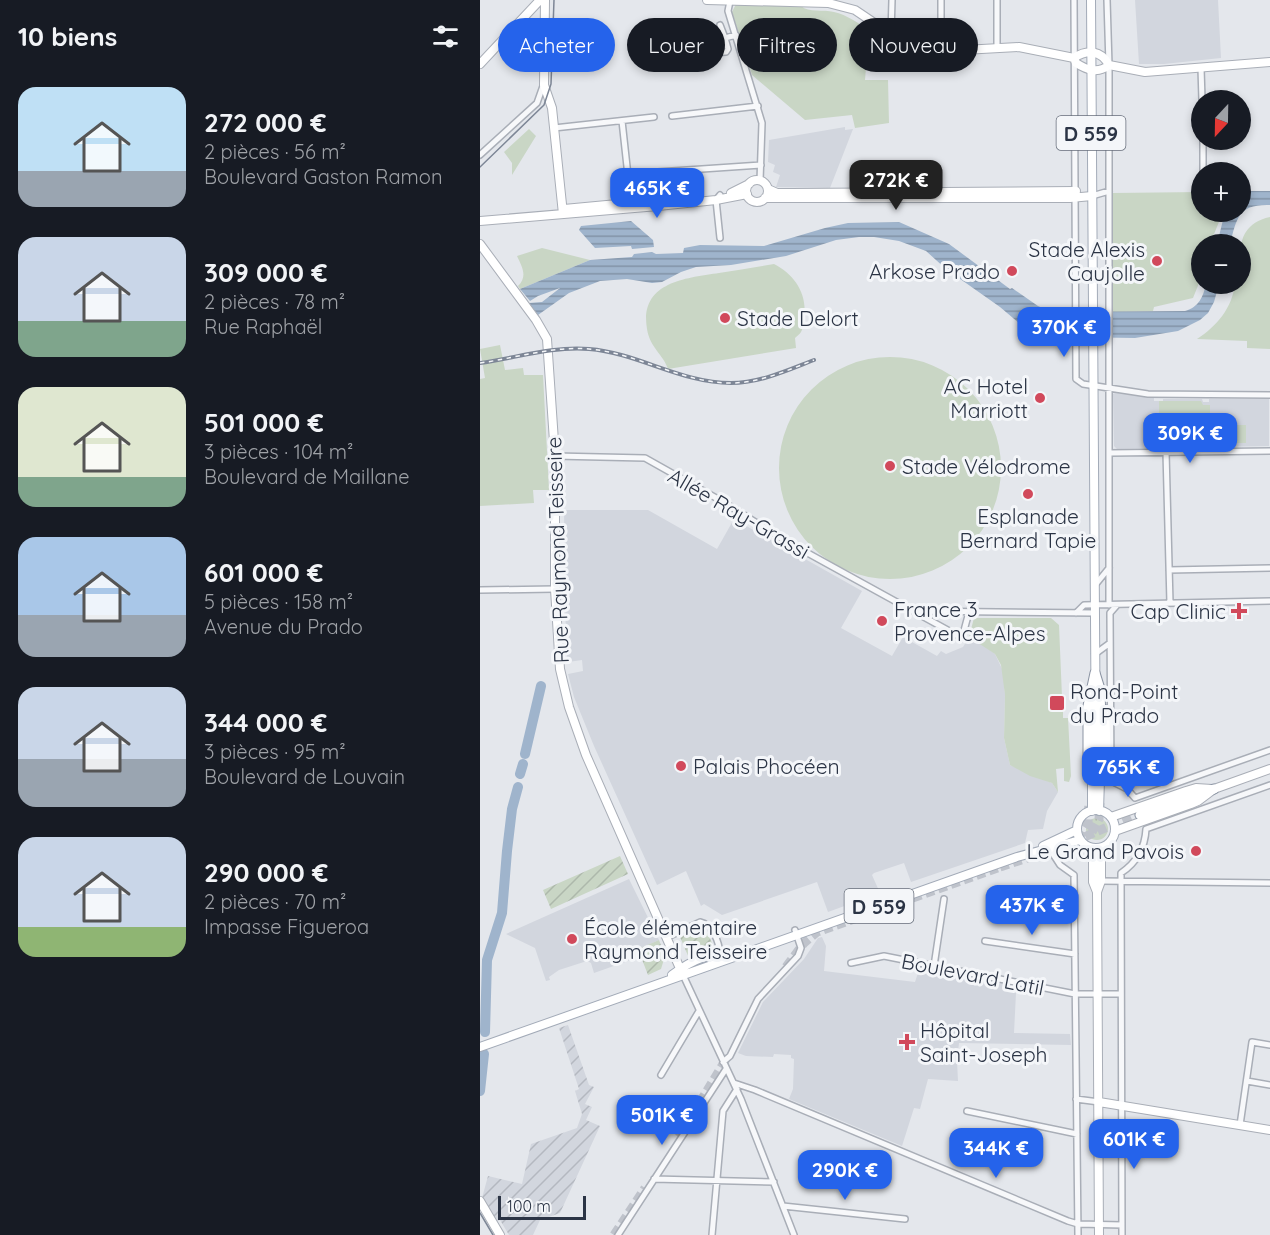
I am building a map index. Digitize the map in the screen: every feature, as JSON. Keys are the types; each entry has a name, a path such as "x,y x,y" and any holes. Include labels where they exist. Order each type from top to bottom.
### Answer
{"highway":[{"path":"1095,673 1100,689 1102,758"},
{"path":"1088,759 1088,706 1095,673"},
{"path":"1139,814 1214,789"}],"main road":[{"name":"D 559","path":"1090,0 1095,673"},
{"path":"1095,673 1102,680 1104,688 1107,762 1101,772 1096,773 1100,778 1096,811"},
{"path":"1096,811 1111,817 1115,831 1109,843 1097,848 1085,845 1080,840 1077,830 1080,819 1086,814 1096,811"},
{"name":"D 559","path":"1036,851 1047,843 1071,835 1077,830"},
{"name":"D 559","path":"482,1046 664,981 682,972 696,970 741,954 796,932 1036,851 1080,840"},
{"name":"D 559","path":"682,972 690,962 720,953 741,954"}],"street":[{"path":"480,64 540,0"},
{"path":"545,0 544,85 552,108 563,212"},
{"path":"707,0 846,3 868,18"},
{"path":"891,18 892,0"},
{"path":"941,0 941,18"},
{"path":"997,0 997,47"},
{"path":"1074,0 1076,379 1083,384 1110,386 1148,394 1270,395"},
{"path":"730,1 728,11 762,123 760,181"},
{"path":"1106,1 1109,65 1109,605"},
{"path":"725,52 728,49 725,38 735,35"},
{"path":"978,48 1034,49 1074,58 1091,52 1102,55 1109,65 1145,72 1270,62"},
{"path":"1074,58 1076,63 1091,70 1102,70 1109,65"},
{"path":"1201,68 1202,90"},
{"path":"480,155 537,103 544,85"},
{"path":"672,116 758,106"},
{"path":"554,129 654,117"},
{"path":"622,121 631,202"},
{"path":"628,174 761,165"},
{"path":"563,212 631,202 718,197 732,193 754,181 760,181 768,189 777,193 1076,194 1092,196 1109,191"},
{"path":"747,194 749,184"},
{"path":"765,198 768,189"},
{"path":"747,194 753,201 759,201 765,198 1076,194"},
{"path":"480,221 747,194"},
{"path":"718,197 720,238"},
{"path":"480,244 510,286"},
{"path":"480,253 510,286"},
{"name":"Rue Raymond Teisseire","path":"510,286 544,331 548,345 555,456 555,589 560,669 569,707 590,764 682,972"},
{"path":"1110,453 1270,451"},
{"path":"1166,452 1170,603"},
{"name":"Allée Ray-Grassi","path":"555,456 645,458 725,503 784,540 962,638 969,612"},
{"path":"1094,510 1109,510"},
{"path":"1095,585 1109,567"},
{"path":"1169,570 1270,567"},
{"path":"480,590 555,589"},
{"path":"1095,609 1109,605 1270,601"},
{"name":"Allée Ray-Grassi","path":"912,610 1076,613 1084,605 1095,609"},
{"path":"1117,605 1110,613 1111,780 1127,789 1136,798 1270,750"},
{"path":"1095,654 1110,643"},
{"path":"1115,831 1191,804 1214,789 1270,769"},
{"path":"1122,1235 1120,873 1134,862 1140,852 1146,829 1270,784"},
{"path":"1170,785 1173,796"},
{"path":"1111,817 1196,788 1214,789"},
{"path":"1049,848 1060,865 1074,875 1078,1235"},
{"path":"1097,848 1101,881 1097,892 1099,1235"},
{"path":"1097,848 1093,882 1097,892"},
{"path":"1101,881 1270,883"},
{"path":"934,966 944,899"},
{"path":"668,937 700,922 710,926 720,953 715,960 696,970"},
{"path":"723,1062 730,1056 758,999 794,962 801,948 796,932"},
{"path":"985,941 1075,954"},
{"name":"Boulevard Latil","path":"851,963 884,956 1075,994 1120,994"},
{"path":"682,972 736,1086 794,1235"},
{"path":"661,1075 699,1011"},
{"path":"1240,1125 1252,1042 1270,1045"},
{"path":"618,1235 726,1069"},
{"path":"1247,1081 1270,1085"},
{"path":"736,1086 755,1090 1078,1224 1122,1225"},
{"path":"712,1235 723,1111 736,1086"},
{"path":"1076,1099 1122,1104 1270,1130"},
{"path":"967,1111 1077,1134"},
{"path":"654,1179 774,1182"},
{"path":"480,1202 500,1235"},
{"path":"783,1206 905,1220"}],"shaded area":[{"path":"1135,0 1218,0 1221,58 1164,64 1139,64"},
{"path":"845,127 845,130 853,129 830,188 776,187 780,175 773,172 775,165 768,162 769,140"},
{"path":"1117,392 1154,398 1154,401 1202,399 1203,402 1209,402 1209,399 1269,399 1269,446 1117,449 1114,446 1113,394"},
{"path":"564,510 648,510 717,549 734,519 862,591 841,628 892,656 903,637 937,656 941,651 946,654 963,647 969,637 985,646 995,654 1003,671 1004,738 1010,765 1052,783 1058,792 1047,811 1043,829 1028,830 1025,843 911,882 904,863 874,873 872,875 880,893 828,912 817,882 722,915 704,904 701,906 686,871 657,885 594,746 574,697 568,674 583,671 582,660 568,662 566,650"},
{"name":"École élémentaire Raymond Teisseire","path":"629,879 659,940 639,949 642,956 594,973 591,963 587,961 559,970 549,977 550,980 546,981 535,948 506,934"},
{"name":"Hôpital Saint-Joseph","path":"822,937 826,946 824,971 915,982 920,967 1011,984 1015,986 1016,993 1014,1033 1070,1034 1071,1045 959,1043 958,1081 928,1079 920,1109 914,1108 902,1146 789,1099 793,1089 794,1059 791,1055 746,1056 738,1053 763,1002 804,959 818,938"},
{"path":"568,1025 589,1085 594,1087 585,1104 592,1107 586,1120 600,1126 560,1213 540,1220 533,1235 509,1235 500,1220 496,1222 482,1198 488,1176 522,1184 531,1144 577,1128 582,1114 575,1091 579,1089 559,1028"}],"green space":[{"path":"736,4 801,6 839,13 850,18 849,72 866,72 865,80 888,80 889,123 855,128 852,115 805,120 752,75 751,72 837,72 837,18 737,18 737,28 732,12"},
{"path":"529,129 536,136 512,175 512,163 504,152"},
{"name":"Stade Alexis Caujolle","path":"1191,192 1191,222 1219,222 1214,234 1191,234 1191,294 1195,294 1193,298 1154,307 1153,311 1113,312 1112,193"},
{"path":"1270,217 1270,349 1247,348 1247,341 1197,339 1222,316 1233,294 1251,294 1251,234 1245,234 1258,221"},
{"path":"542,248 590,260 520,289 518,286 523,279 523,271 517,256"},
{"name":"Stade Delort","path":"774,264 788,273 802,293 805,309 801,333 795,338 796,348 668,369 651,341 647,329 646,313 650,301 658,292 668,285 693,277"},
{"path":"500,345 505,370 523,368 524,375 543,375 549,490 533,490 534,503 480,506 480,379 485,378 480,349"},
{"name":"Stade Vélodrome","path":"890,357 912,359 932,365 960,382 976,398 993,426 999,446 1001,468 999,490 993,510 976,538 960,554 932,571 912,577 890,579 868,577 848,571 820,554 804,538 787,510 781,490 779,468 781,446 787,426 804,398 820,382 848,365 868,359"},
{"path":"1159,401 1201,401 1203,405 1210,405 1210,414 1159,415"},
{"path":"1211,425 1246,425 1246,443 1211,443"},
{"path":"974,618 1051,618 1059,625 1062,697 1059,701 1063,704 1063,718 1068,718 1071,776 1069,782 1064,781 1064,768 1056,769 1058,792 1052,783 1030,776 1010,765 1004,738 1005,695 1001,665 995,654 969,637"},
{"path":"1093,818 1101,818 1108,825 1108,833 1101,840 1093,840 1086,833 1086,825"},
{"path":"620,856 628,874 551,909 543,890"},
{"path":"699,928 706,930 713,945 710,948 711,952 689,958 680,937"},
{"path":"659,940 665,956 661,969 648,975 638,949"}],"water":[{"path":"1251,191 1270,191 1270,205 1251,207"},
{"path":"631,221 653,240 654,247 595,248 579,230 581,226"},
{"path":"899,222 949,244 1010,289 1012,288 1038,306 1052,312 1185,311 1194,307 1203,294 1216,294 1208,313 1200,320 1178,331 1135,338 1067,337 1043,334 1019,323 946,269 926,251 899,241 874,237 836,240 786,256 731,265 696,267 662,282 652,283 627,279 600,281 569,293 538,315 529,303 542,302 560,288 530,301 520,289 590,260 632,257 634,254 652,252 656,254 683,253 684,248 700,245 764,246 848,223"},
{"path":"1222,222 1236,222 1233,234 1220,234"}],"waterway":[{"path":"525,754 541,686"},
{"path":"520,774 523,764"},
{"path":"485,1032 487,960 502,913 512,809 518,787"},
{"path":"480,1091 484,1054"}],"tunnel":[{"path":"1088,759 1089,785"},
{"path":"1078,839 1088,823 1089,802"},
{"path":"1092,832 1099,819 1100,803"},
{"path":"1073,842 1139,813"},
{"path":"1000,867 1030,857"},
{"path":"786,967 804,943 817,932 1006,865"},
{"path":"679,1137 728,1056"},
{"path":"614,1235 645,1188"}],"tram line":[{"path":"480,167 544,105 551,84 554,0"},
{"path":"480,1213 493,1235"}],"railway":[{"path":"480,363 548,351 589,349 625,356 695,378 731,383 763,378 814,360"}],"place":[{"name":"Stade Alexis Caujolle","path":"1157,261"},
{"name":"Arkose Prado","path":"1012,271"},
{"name":"Stade Delort","path":"725,318"},
{"name":"AC Hotel Marriott","path":"1040,398"},
{"name":"Stade Vélodrome","path":"890,466"},
{"name":"Esplanade Bernard Tapie","path":"1028,494"},
{"name":"Cap Clinic","path":"1239,611"},
{"name":"France 3 Provence-Alpes","path":"882,621"},
{"name":"Rond-Point du Prado","path":"1057,703"},
{"name":"Palais Phocéen","path":"681,766"},
{"name":"Le Grand Pavois","path":"1196,851"},
{"name":"École élémentaire Raymond Teisseire","path":"572,939"},
{"name":"Hôpital Saint-Joseph","path":"907,1042"}]}
